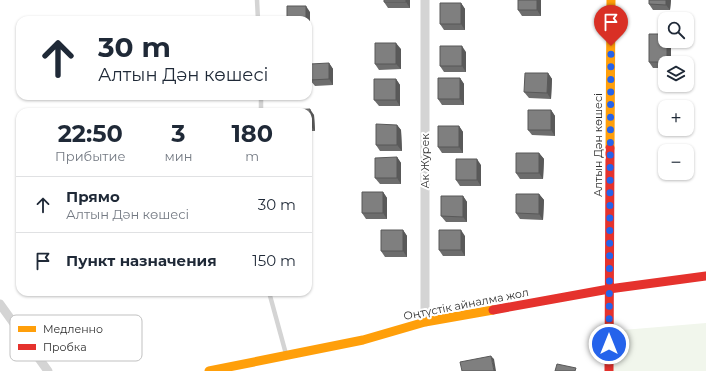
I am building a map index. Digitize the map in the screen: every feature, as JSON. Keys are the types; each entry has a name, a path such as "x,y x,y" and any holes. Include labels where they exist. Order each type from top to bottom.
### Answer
{"main road":[{"name":"Алтын Дән көшесі","path":"609,371 611,0"},
{"name":"Оңтүстік айналма жол","path":"209,371 363,340 425,322 609,289 706,276"}],"street":[{"name":"Ак Журек","path":"425,0 425,322"},
{"path":"0,304 10,318"},
{"path":"41,361 48,371"}],"lane":[{"path":"257,0 258,16"},
{"path":"270,296 287,355"}],"shaded area":[{"path":"706,323 706,371 611,371 611,331"}],"building":[{"path":"384,0 406,0 406,2 384,2"},
{"path":"518,0 537,0 537,10 518,10"},
{"path":"649,0 666,0 666,5 649,4"},
{"path":"440,3 461,3 461,24 440,24"},
{"path":"287,6 306,6 306,16 287,16"},
{"path":"649,34 658,34 658,48 667,48 667,56 658,56 658,62 649,62"},
{"path":"375,43 396,43 396,64 375,64"},
{"path":"440,46 462,46 462,66 440,66"},
{"path":"329,63 329,79 312,80 312,64"},
{"path":"525,73 548,73 547,93 524,92"},
{"path":"438,78 460,78 460,99 438,99"},
{"path":"374,79 396,79 396,100 374,100"},
{"path":"528,110 551,110 551,130 528,130"},
{"path":"376,124 397,125 397,145 376,145"},
{"path":"438,126 459,126 459,147 438,147"},
{"path":"516,153 539,153 539,173 516,173"},
{"path":"397,157 397,178 375,178 375,158"},
{"path":"456,159 477,159 477,180 456,180"},
{"path":"362,192 383,192 383,213 362,213"},
{"path":"516,194 539,194 539,214 516,213"},
{"path":"441,196 463,196 463,217 441,216"},
{"path":"381,230 403,230 403,251 381,251"},
{"path":"439,230 461,230 461,250 439,250"},
{"path":"491,356 494,371 462,371 460,362"},
{"path":"557,364 576,368 575,371 555,371"}],"traffic: slow":[{"path":"610,148 611,0"},
{"path":"209,371 363,340 425,322 493,310"}],"traffic: jam":[{"path":"609,371 610,148"},
{"path":"493,310 609,289 706,276"}],"route":[{"path":"609,344 611,46"}]}
